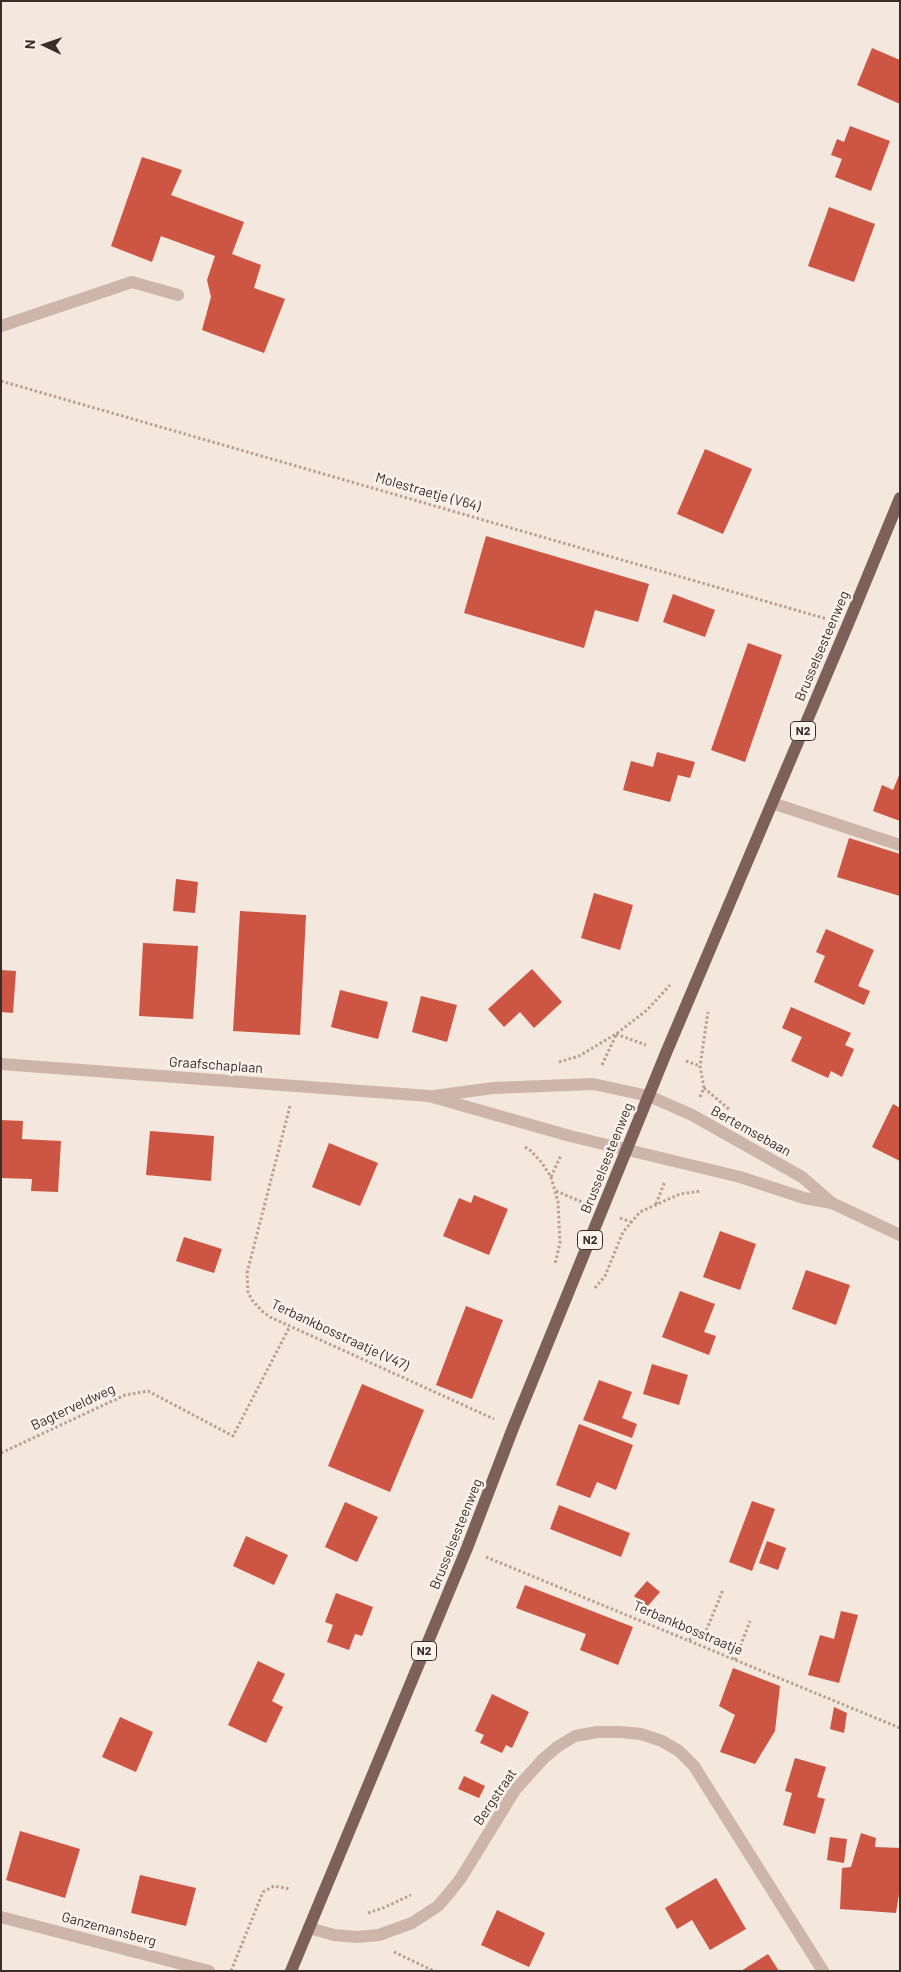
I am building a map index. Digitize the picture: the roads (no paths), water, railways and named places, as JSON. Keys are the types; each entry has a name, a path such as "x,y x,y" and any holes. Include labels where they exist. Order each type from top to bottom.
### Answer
{"main road":[{"name":"Brusselsesteenweg","path":"291,1971 467,1548 513,1428 649,1096 900,498"}],"street":[{"path":"1,326 132,282 178,295"},
{"path":"772,803 900,845"},
{"name":"Graafschaplaan","path":"1,1064 429,1096 627,1150"},
{"name":"Graafschaplaan","path":"429,1096 493,1088 593,1084 649,1096"},
{"name":"Bertemsebaan","path":"649,1096 692,1115 802,1177 832,1203 900,1236"},
{"name":"Bertemsebaan","path":"627,1150 740,1177 804,1198 832,1203"},
{"name":"Bergstraat","path":"309,1928 334,1935 357,1937 379,1935 412,1923 438,1906 450,1892 466,1870 515,1790 528,1773 557,1747 575,1736 597,1732 620,1732 641,1734 662,1741 680,1751 694,1766 823,1971"},
{"name":"Ganzemansberg","path":"1,1917 209,1971"}]}
